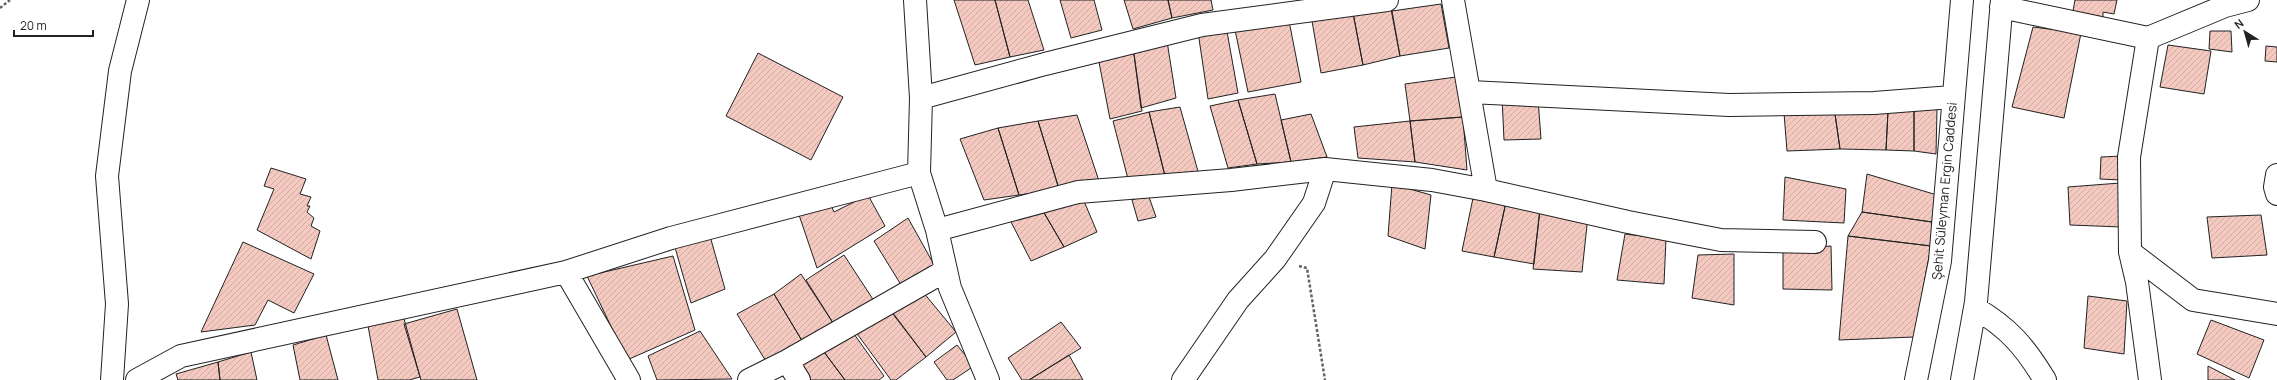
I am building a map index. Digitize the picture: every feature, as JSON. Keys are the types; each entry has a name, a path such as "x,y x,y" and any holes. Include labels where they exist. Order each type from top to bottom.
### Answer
{"street":[{"path":"112,380 117,304 107,176 120,71 138,0"},
{"path":"915,0 921,98 919,173 936,230 950,288 987,380"},
{"path":"921,98 1045,64 1202,24 1290,7 1387,0"},
{"path":"1453,0 1486,190"},
{"name":"Şehit Süleyman Ergin Caddesi","path":"1916,380 1940,261 1952,97 1962,0"},
{"path":"1962,380 1975,308 2001,4 2148,38 2225,6 2248,0"},
{"path":"2148,38 2129,157 2130,252 2137,282 2150,380"},
{"path":"1470,92 1729,105 1874,103 1952,97"},
{"path":"1183,380 1238,300 1275,259 1314,203 1325,169"},
{"path":"936,230 1078,192 1231,180 1325,169 1432,180 1486,190 1628,222 1721,240 1815,242"},
{"path":"137,380 181,356 566,272 671,238 919,173"},
{"path":"2277,175 2274,187 2277,194"},
{"path":"2130,252 2193,300 2277,314"},
{"path":"749,380 787,361 945,271"},
{"path":"566,272 629,380"},
{"path":"1975,308 1998,322 2028,352 2045,380"},
{"path":"787,361 799,380"}],"path":[{"path":"0,8 10,0"},
{"path":"1275,259 1307,268 1324,380"}],"building":[{"path":"954,0 995,0 1010,57 975,65"},
{"path":"995,0 1028,0 1044,50 1010,57"},
{"path":"1060,0 1094,0 1102,30 1071,38"},
{"path":"1124,0 1168,0 1172,18 1133,29"},
{"path":"1168,0 1211,0 1213,10 1172,18"},
{"path":"2075,0 2117,0 2114,14 2103,12 2103,17 2073,11"},
{"path":"1390,4 1400,56 1363,65 1353,13"},
{"path":"1441,4 1449,48 1400,56 1392,11"},
{"path":"1353,13 1363,65 1321,73 1312,21"},
{"path":"1289,21 1301,82 1248,92 1235,30"},
{"path":"1226,26 1238,93 1208,99 1198,32"},
{"path":"2033,27 2081,33 2064,118 2012,107"},
{"path":"2210,31 2231,31 2232,52 2209,49"},
{"path":"1167,41 1176,98 1141,108 1133,47"},
{"path":"2168,45 2211,51 2204,94 2160,87"},
{"path":"2266,46 2277,47 2277,62 2265,61"},
{"path":"1133,47 1142,111 1110,119 1098,57"},
{"path":"758,53 843,97 811,160 726,116"},
{"path":"1456,77 1463,117 1410,121 1405,84"},
{"path":"1275,94 1291,162 1257,164 1238,100"},
{"path":"1502,97 1538,99 1541,139 1504,140"},
{"path":"1238,100 1257,164 1228,168 1210,106"},
{"path":"1180,107 1199,175 1165,176 1149,112"},
{"path":"1914,109 1914,151 1886,150 1888,111"},
{"path":"1914,109 1937,109 1936,154 1914,151"},
{"path":"1888,111 1886,150 1840,149 1835,114"},
{"path":"1149,112 1165,176 1128,179 1113,121"},
{"path":"1784,113 1835,114 1840,149 1787,151"},
{"path":"1311,114 1327,157 1291,162 1281,120"},
{"path":"1077,115 1101,187 1059,189 1038,121"},
{"path":"1463,117 1467,170 1415,162 1410,121"},
{"path":"1038,121 1059,189 1019,195 998,128"},
{"path":"1410,121 1415,162 1358,158 1354,127"},
{"path":"998,128 1019,195 984,200 960,139"},
{"path":"2122,156 2121,180 2100,179 2101,157"},
{"path":"271,168 306,179 300,194 311,197 307,206 310,206 307,212 314,218 311,226 320,231 311,259 257,230 274,189 264,186"},
{"path":"1867,174 1937,195 1932,222 1862,212"},
{"path":"1785,177 1846,189 1844,223 1783,220"},
{"path":"2120,183 2122,227 2070,225 2068,187"},
{"path":"1392,184 1431,195 1425,249 1388,236"},
{"path":"1081,194 1097,232 1064,247 1043,211"},
{"path":"1148,194 1156,217 1138,221 1132,200"},
{"path":"868,195 885,226 817,268 798,212 829,201 834,212"},
{"path":"1473,198 1506,202 1494,257 1462,251"},
{"path":"1506,202 1540,209 1534,264 1494,257"},
{"path":"1540,209 1588,216 1582,272 1533,269"},
{"path":"1043,211 1064,247 1031,261 1009,218"},
{"path":"1862,212 1932,222 1931,246 1848,236"},
{"path":"2261,215 2267,255 2212,258 2207,217"},
{"path":"908,218 937,270 903,288 874,241"},
{"path":"1625,234 1666,239 1664,284 1617,280"},
{"path":"710,236 725,289 691,303 674,244"},
{"path":"1848,236 1931,246 1914,337 1839,340"},
{"path":"243,242 314,274 294,313 268,300 255,325 201,332"},
{"path":"1831,246 1832,290 1783,289 1783,249"},
{"path":"1734,254 1734,305 1692,298 1698,255"},
{"path":"844,255 876,304 835,326 806,280"},
{"path":"673,256 695,330 627,360 587,276"},
{"path":"801,274 835,326 804,344 774,294"},
{"path":"923,292 956,332 926,357 893,313"},
{"path":"774,294 804,344 767,363 737,314"},
{"path":"2088,296 2127,301 2124,354 2084,348"},
{"path":"457,309 477,380 421,380 404,324"},
{"path":"889,309 926,357 896,380 891,380 855,331"},
{"path":"403,315 420,377 409,380 378,380 368,326"},
{"path":"2211,320 2264,340 2249,378 2197,354"},
{"path":"1061,322 1081,348 1029,380 1022,380 1008,358"},
{"path":"700,331 732,379 657,380 648,356"},
{"path":"854,334 884,376 879,380 845,380 824,352"},
{"path":"326,335 338,380 300,380 293,345"},
{"path":"957,345 974,366 953,380 947,380 934,362"},
{"path":"251,352 257,380 220,380 218,362"},
{"path":"824,352 845,380 810,380 800,366"},
{"path":"1069,355 1083,380 1029,380"},
{"path":"218,362 220,380 178,380 176,374"},
{"path":"2208,366 2235,380 2208,380"}]}
